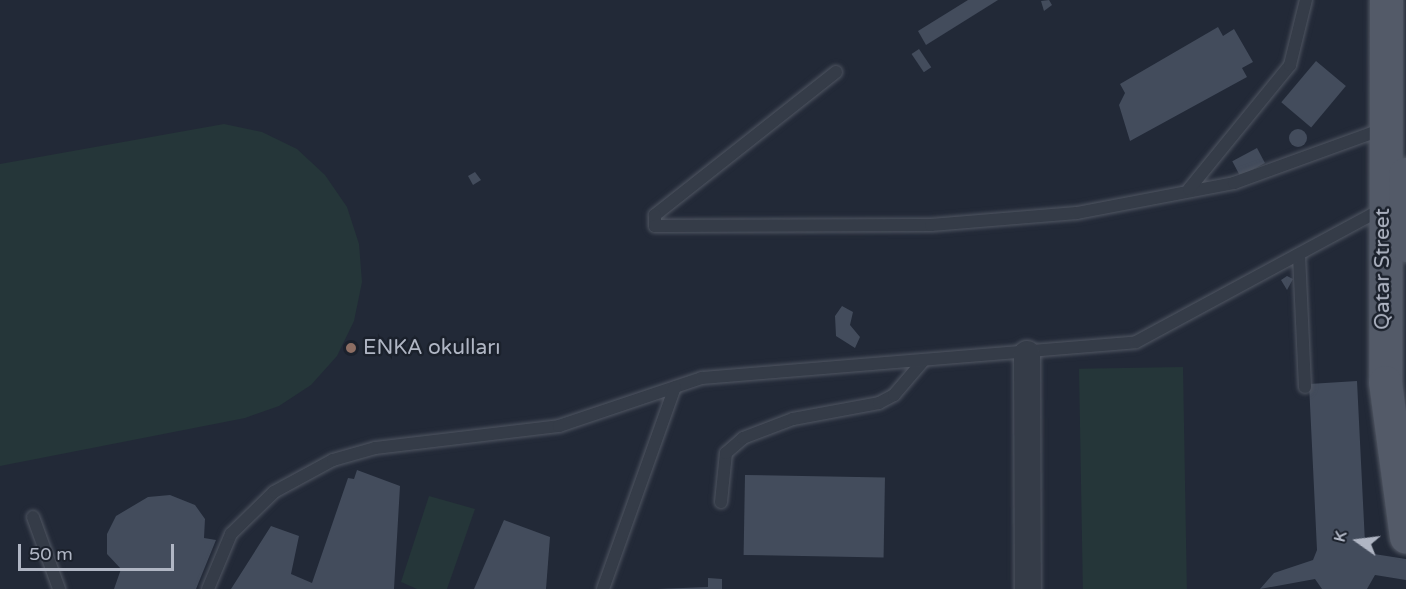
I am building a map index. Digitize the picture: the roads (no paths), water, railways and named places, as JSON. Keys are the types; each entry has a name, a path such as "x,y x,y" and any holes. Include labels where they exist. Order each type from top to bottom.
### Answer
{"main road":[{"name":"Qatar Street","path":"1386,0 1395,121 1405,163 1406,245"},
{"name":"Qatar Street","path":"1395,121 1383,208 1385,382 1406,537"}],"street":[{"path":"1027,354 1028,589"}],"lane":[{"path":"1189,189 1290,65 1306,0"},
{"path":"836,72 655,215 655,226 931,225 1077,213 1189,189 1234,183 1395,121"},
{"path":"208,589 231,534 274,492 333,460 375,448 559,426 675,387 737,374 1027,354 1136,342 1383,208"},
{"path":"1299,255 1305,387"},
{"path":"721,502 726,453 743,438 793,419 879,403 894,395 923,361"},
{"path":"603,589 675,387"},
{"path":"33,517 59,589"}],"place":[{"name":"ENKA okulları","path":"351,348"}]}
